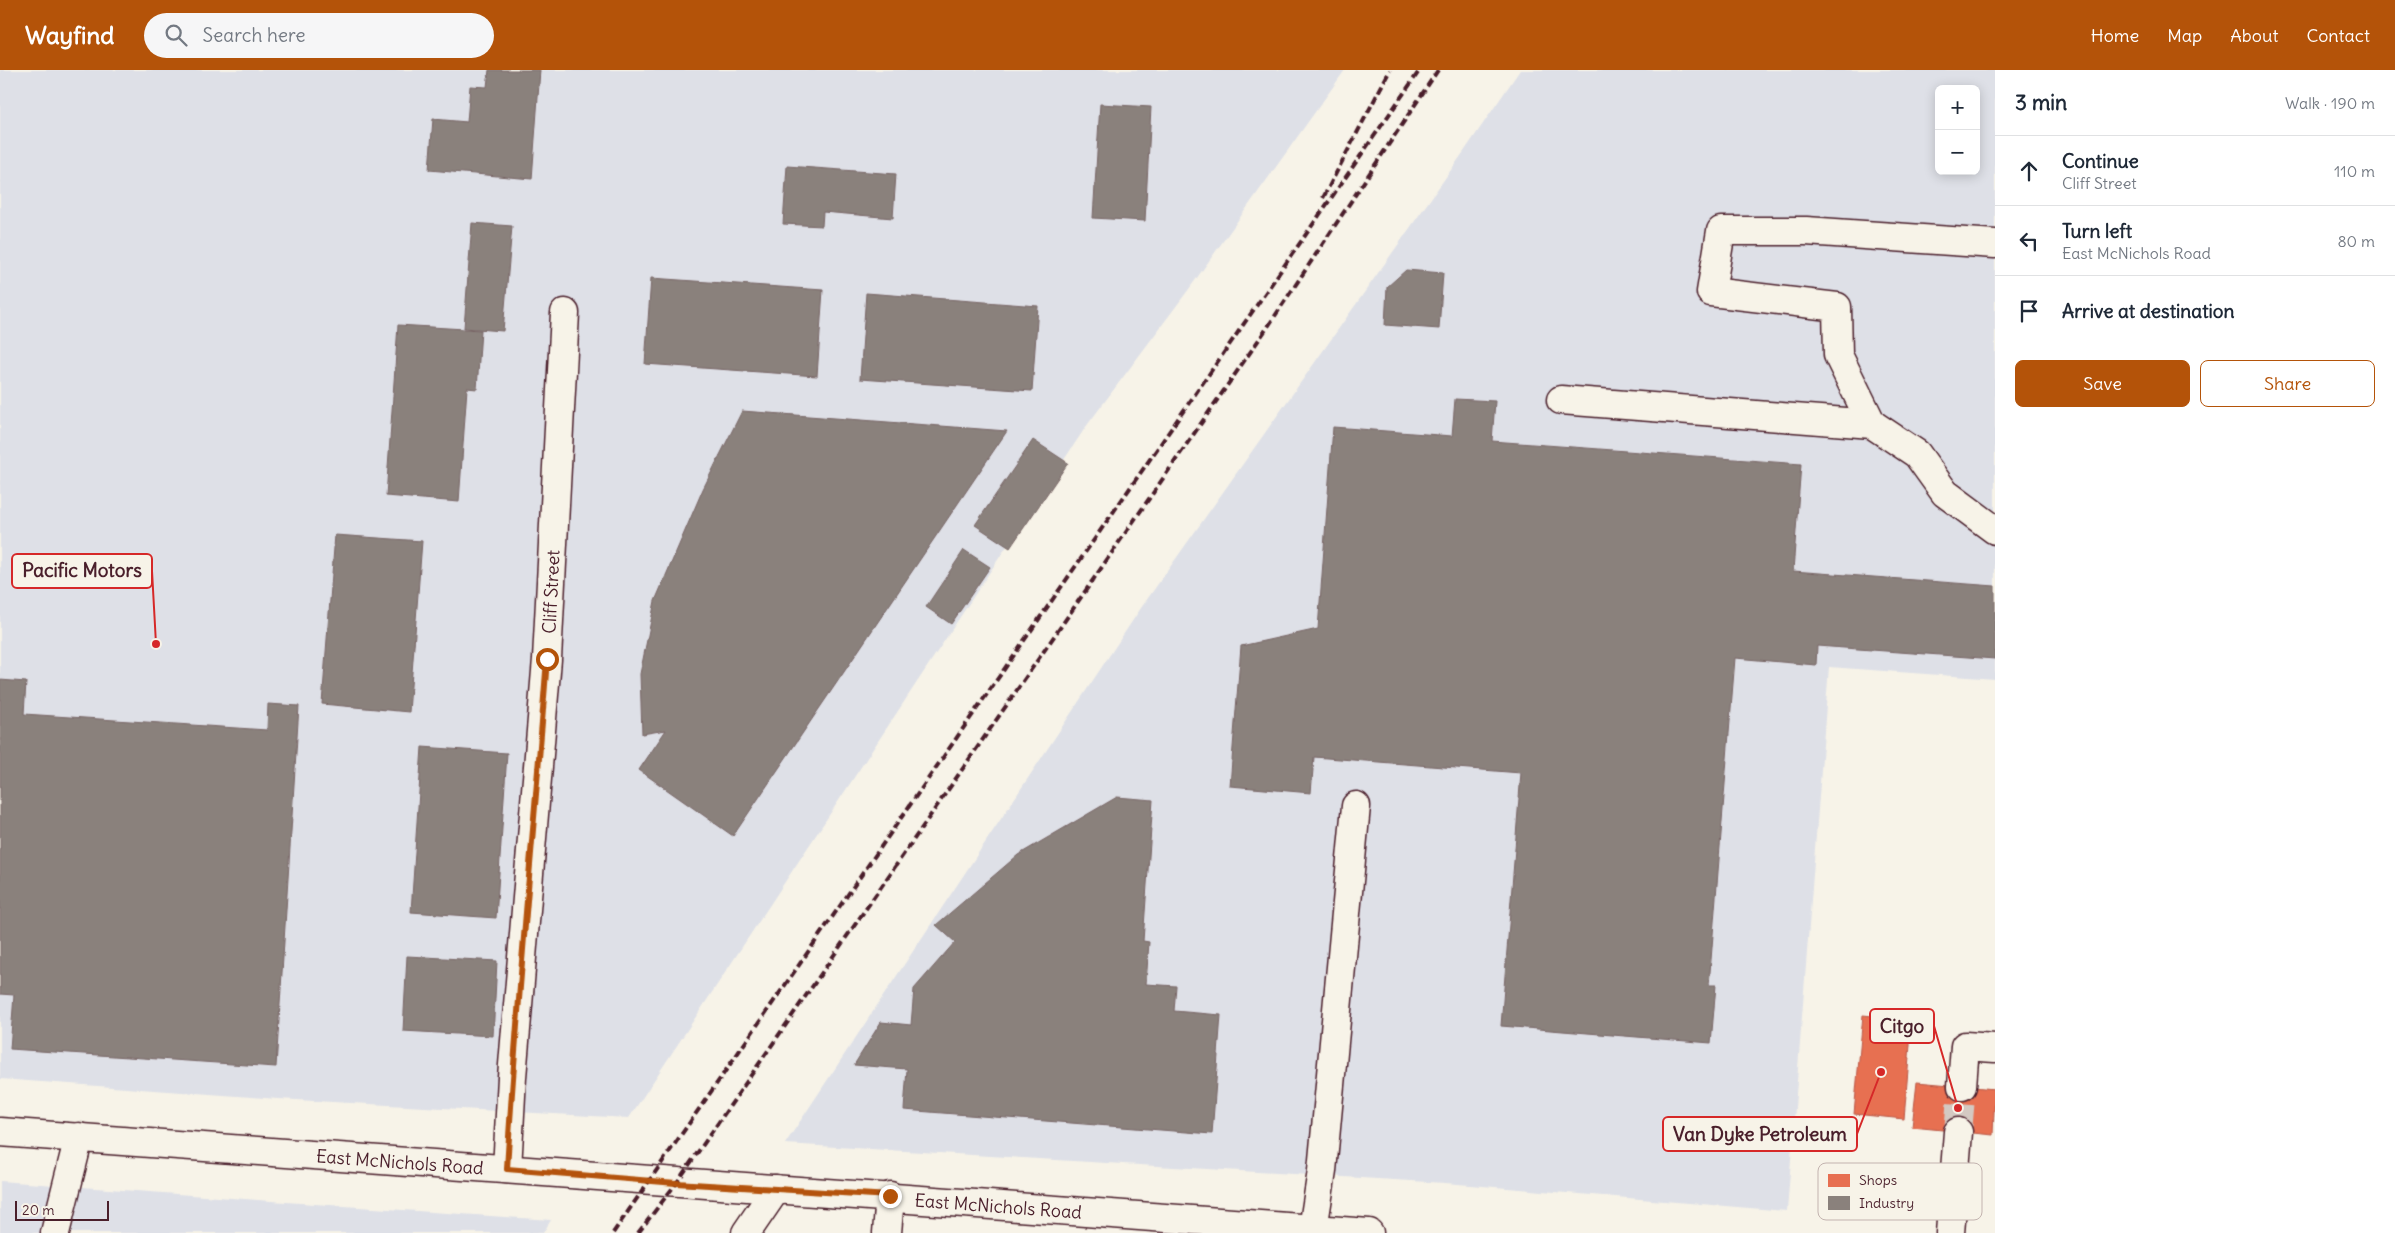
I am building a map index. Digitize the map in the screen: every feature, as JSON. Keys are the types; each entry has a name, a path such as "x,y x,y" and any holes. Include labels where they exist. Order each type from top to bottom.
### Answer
{"main road":[{"path":"1872,424 1838,355 1837,307 1711,292 1721,232 1806,231 1995,244"},
{"name":"Cliff Street","path":"507,1169 512,1077 529,895 547,659 565,313"},
{"path":"1561,400 1872,424 1917,454 1945,493 1995,530"},
{"path":"1313,1229 1322,1171 1356,806"},
{"path":"1962,1086 1965,1046 1995,1048"},
{"name":"East McNichols Road","path":"0,1132 890,1196 1369,1233"},
{"path":"1956,1163 1958,1132"},
{"path":"55,1233 79,1137"},
{"path":"746,1233 776,1189"},
{"path":"887,1233 890,1196"},
{"path":"1950,1233 1951,1220"}],"shaded area":[{"path":"0,70 1345,70 1189,289 1085,428 629,1118 278,1099 0,1079"},
{"path":"1520,70 1995,70 1995,679 1829,667 1787,1211 1445,1183 785,1144 1141,608"},
{"path":"0,1181 551,1220 543,1233 0,1233"}],"building: Shops":[{"path":"1863,1015 1912,1020 1904,1119 1854,1114"},
{"path":"1917,1082 1995,1089 1993,1135 1912,1127"}],"building: Industry":[{"path":"489,70 540,70 532,179 429,170 433,119 467,122 470,86 487,87"},
{"path":"1100,104 1151,107 1145,221 1093,218"},
{"path":"787,166 896,174 893,218 823,212 822,226 783,224"},
{"path":"472,223 512,226 503,331 464,328"},
{"path":"1406,270 1443,273 1439,329 1385,325 1387,287"},
{"path":"651,278 823,290 817,376 645,364"},
{"path":"866,293 1038,306 1032,391 860,379"},
{"path":"398,325 481,330 477,389 467,388 459,502 386,496"},
{"path":"1455,399 1495,401 1492,441 1801,464 1793,571 1995,586 1995,659 1817,646 1816,665 1735,658 1709,985 1716,985 1711,1043 1501,1026 1521,773 1314,757 1311,793 1230,786 1241,646 1318,629 1333,427 1452,436"},
{"path":"742,411 1007,431 733,836 639,770 666,730 642,734 640,674 655,601 703,489"},
{"path":"1033,440 1068,463 1010,548 975,525"},
{"path":"335,535 422,541 409,712 322,704"},
{"path":"964,550 990,567 951,624 926,607"},
{"path":"0,680 26,682 24,714 267,730 268,704 299,706 276,1067 10,1049 14,995 0,994"},
{"path":"422,747 507,753 496,918 411,912"},
{"path":"1117,797 1153,800 1143,941 1149,942 1146,984 1176,986 1174,1011 1221,1015 1212,1134 904,1110 907,1069 854,1065 881,1022 911,1025 914,989 955,942 936,925 1018,855"},
{"path":"407,956 497,961 493,1036 403,1031"}],"tunnel":[{"path":"1958,1132 1962,1086"}],"railway":[{"path":"1323,198 1390,70"},
{"path":"613,1233 1420,70"},
{"path":"638,1233 678,1181 1269,325 1438,70"}],"place":[{"name":"Pacific Motors","path":"156,644"},
{"name":"Van Dyke Petroleum","path":"1881,1072"},
{"name":"Citgo","path":"1958,1108"}],"route":[{"path":"547,659 529,895 512,1077 507,1169 676,1183 890,1196"}]}
